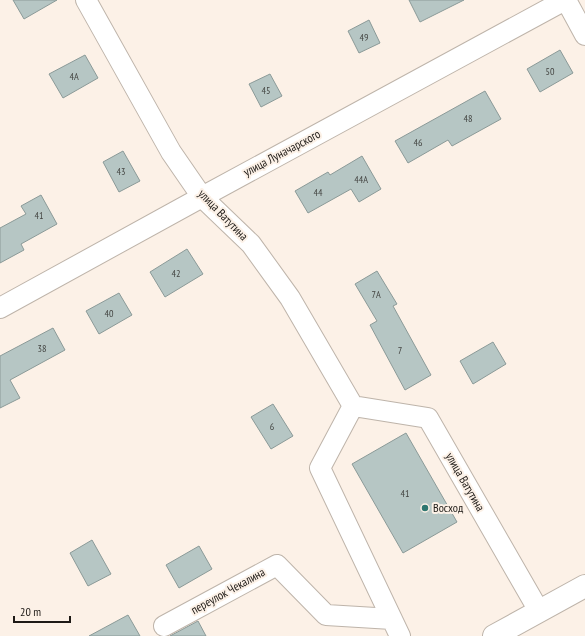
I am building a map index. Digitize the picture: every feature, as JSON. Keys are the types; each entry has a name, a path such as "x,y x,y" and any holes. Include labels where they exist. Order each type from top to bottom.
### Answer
{"street":[{"name":"улица Ватутина","path":"86,0 171,152 202,197 251,244 290,298 353,406 428,418 539,611"},
{"name":"улица Луначарского","path":"0,308 566,0"},
{"path":"566,0 585,35"},
{"path":"353,406 320,468 396,628"},
{"name":"переулок Чекалина","path":"164,626 277,564 326,615 396,628"},
{"path":"497,635 585,586"}],"building":[{"path":"13,0 57,0 24,19"},
{"path":"409,0 464,0 420,22"},
{"path":"369,20 380,43 359,53 348,31"},
{"path":"560,50 573,73 540,92 527,69"},
{"path":"85,55 98,78 63,98 49,74"},
{"path":"270,74 282,96 261,107 249,84"},
{"path":"485,91 501,119 452,146 448,140 408,163 395,141"},
{"path":"123,151 140,181 119,192 103,162"},
{"path":"362,156 381,189 359,202 351,189 308,213 295,191 328,172 330,175"},
{"path":"41,195 57,224 21,244 24,250 0,263 0,228 26,214 21,206"},
{"path":"187,249 203,274 165,297 150,272"},
{"path":"377,271 397,304 393,306 431,375 405,390 370,325 377,321 355,284"},
{"path":"119,293 132,315 99,334 86,311"},
{"path":"53,328 65,350 10,380 20,398 0,408 0,356"},
{"path":"493,342 506,364 473,384 460,361"},
{"path":"273,404 293,436 271,449 251,417"},
{"path":"406,433 457,522 403,553 352,464"},
{"path":"92,540 111,574 88,586 70,553"},
{"path":"199,546 212,569 179,588 166,565"},
{"path":"128,615 140,636 89,636"},
{"path":"198,621 206,636 170,636"}],"place":[{"name":"Восход","path":"425,508"}]}
